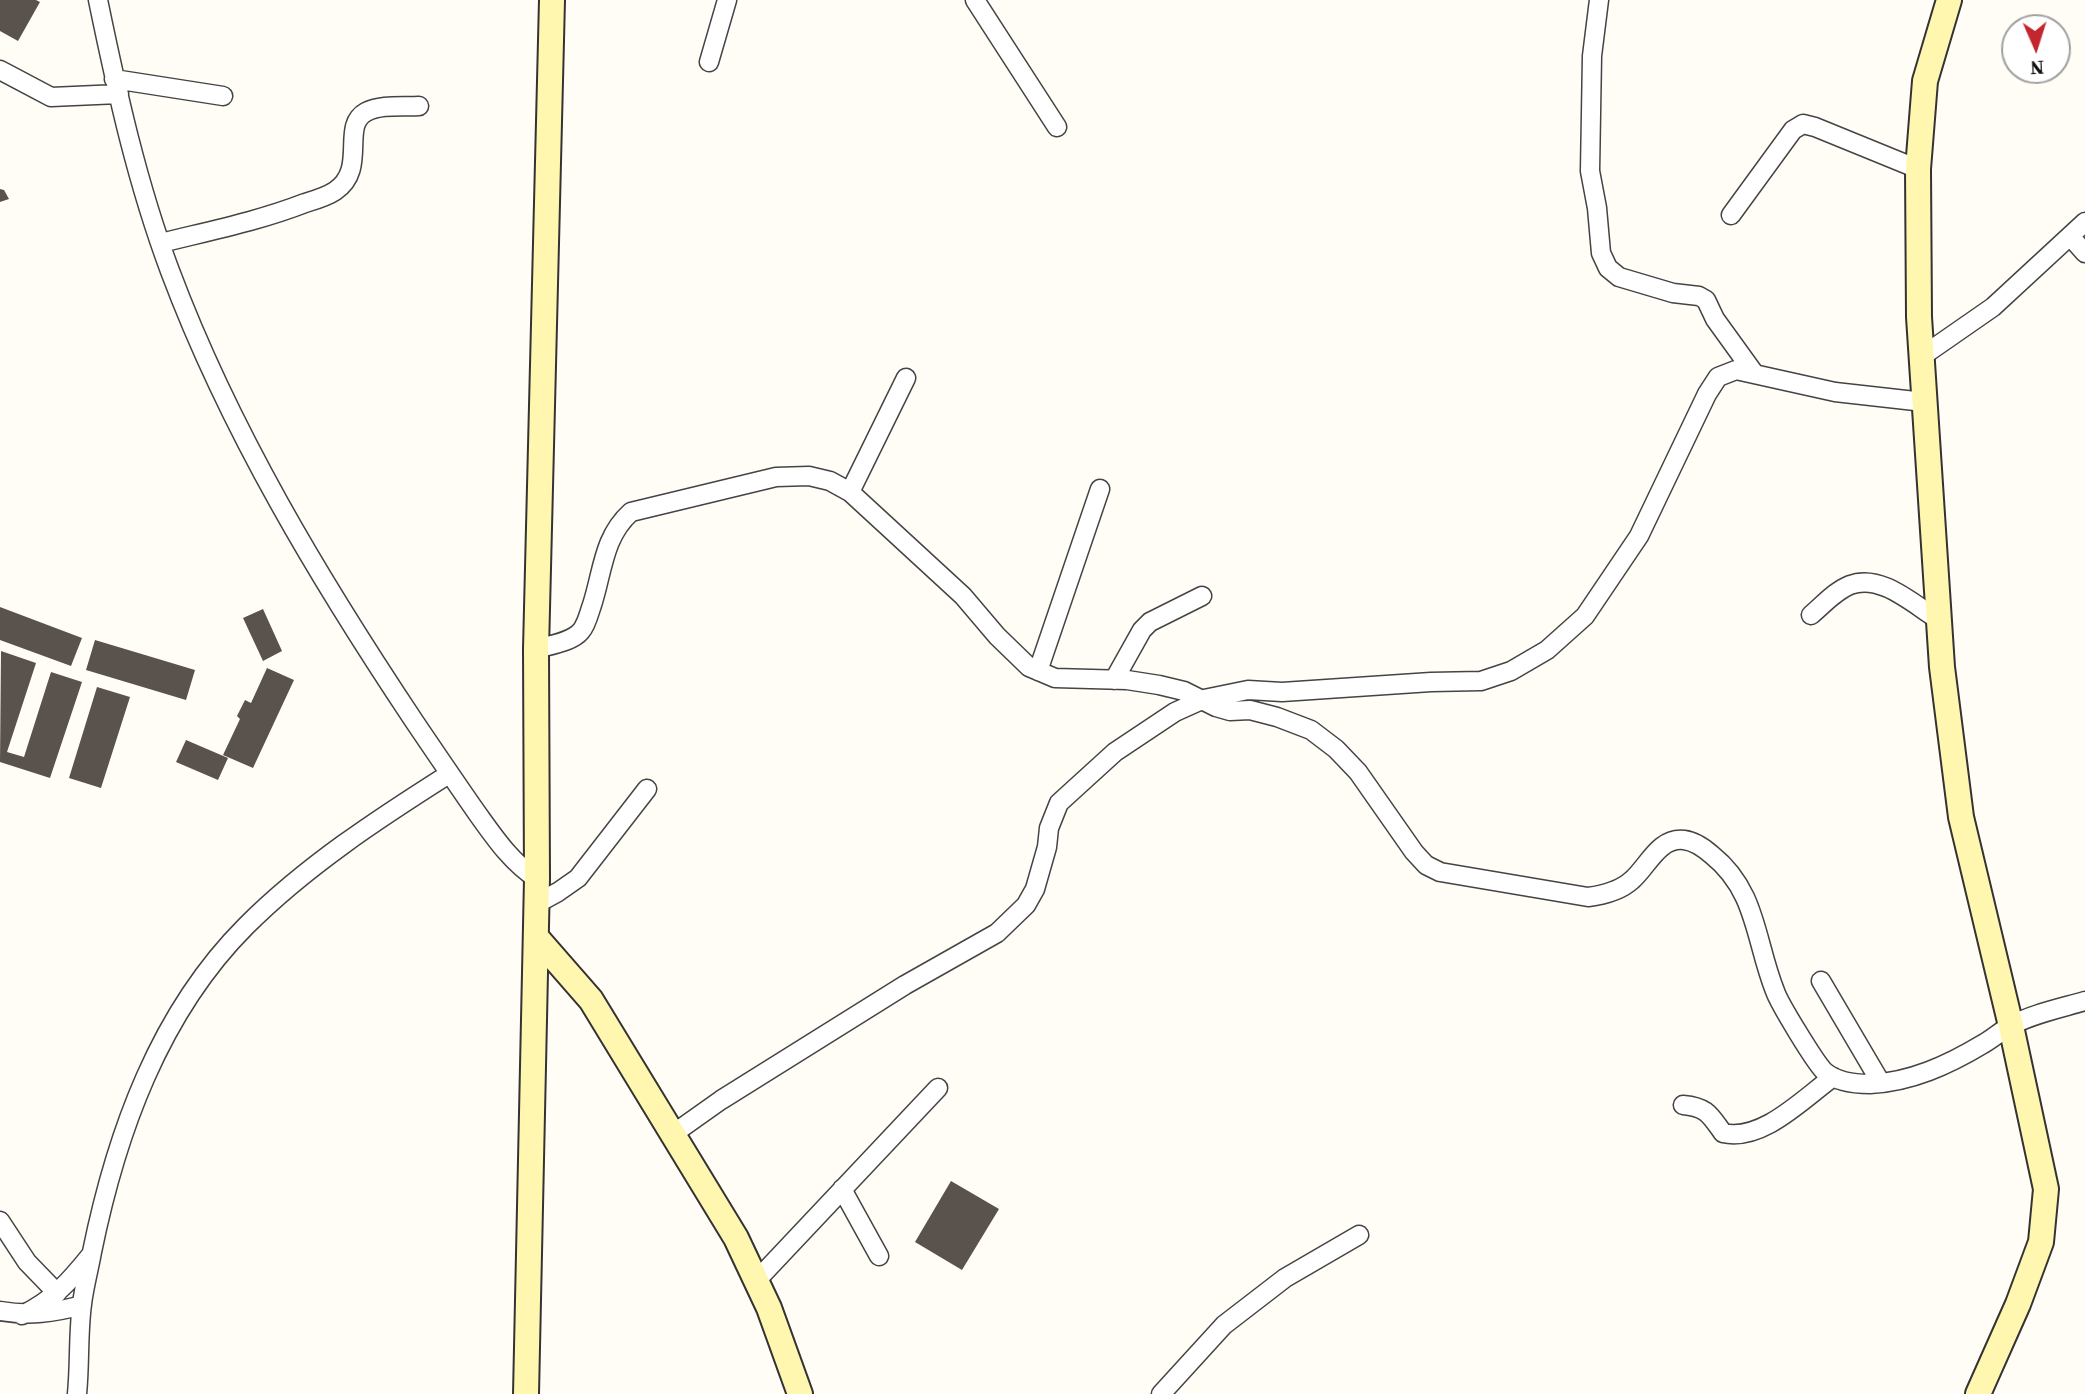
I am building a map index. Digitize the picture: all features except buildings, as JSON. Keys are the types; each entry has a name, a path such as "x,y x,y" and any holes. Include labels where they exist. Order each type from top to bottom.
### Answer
{"main road":[{"path":"526,1394 537,904 536,649 552,0"},
{"path":"1949,0 1925,81 1918,169 1922,357 1938,620 1961,817 2011,1026 2046,1189 2041,1242 2018,1304 1978,1394"},
{"path":"536,937 591,1000 736,1238 769,1308 800,1394"}],"street":[{"path":"98,0 140,181 170,271 213,370 259,464 300,540 367,651 500,844 520,867 537,879"},
{"path":"709,62 727,0"},
{"path":"975,0 1057,127"},
{"path":"1599,0 1592,56 1590,171 1601,253 1608,268 1619,277 1706,300 1715,319 1754,373"},
{"path":"0,70 51,97 117,86 223,96"},
{"path":"161,243 278,214 333,192 347,182 351,171 354,127 359,118 367,111 380,107 419,106"},
{"path":"1731,215 1785,140 1793,130 1803,124 1918,169"},
{"path":"1922,357 1993,307 2085,222"},
{"path":"2070,236 2085,253"},
{"path":"673,1134 721,1100 905,985 997,933 1026,905 1035,889 1049,828 1059,803 1115,752 1175,712 1204,699 1248,690 1282,692 1481,681 1511,671 1548,650 1585,616 1639,536 1702,403 1718,377 1736,370 1835,392 1924,402"},
{"path":"850,492 906,378"},
{"path":"536,649 581,632 598,585 607,548 618,524 632,512 776,477 809,476 830,481 850,492 963,596 997,636 1029,667 1055,678 1159,685 1184,691 1216,707 1259,713 1311,730 1336,749 1358,772 1414,852 1426,865 1440,872 1596,896 1619,889 1632,880 1660,848 1674,840 1687,840 1703,847 1725,866 1740,886 1749,905 1775,993 1822,1069 1833,1077 1861,1084 1910,1079 1982,1045 2011,1026 2085,1000"},
{"path":"1038,671 1101,489"},
{"path":"1811,615 1835,594 1851,585 1864,583 1889,589 1938,620"},
{"path":"1114,680 1142,630 1150,622 1202,596"},
{"path":"77,1394 82,1305 118,1145 149,1070 174,1019 215,960 255,918 354,835 450,774"},
{"path":"537,904 578,878 647,789"},
{"path":"1821,981 1881,1083"},
{"path":"1683,1105 1698,1106 1708,1112 1723,1133 1735,1136 1765,1127 1833,1077"},
{"path":"756,1281 938,1088"},
{"path":"842,1189 878,1255"},
{"path":"0,1221 27,1262 57,1293"},
{"path":"1161,1394 1224,1325 1285,1278 1359,1235"},
{"path":"22,1315 44,1304 57,1293 92,1253"},
{"path":"0,1311 22,1315 52,1314 82,1305"}]}
